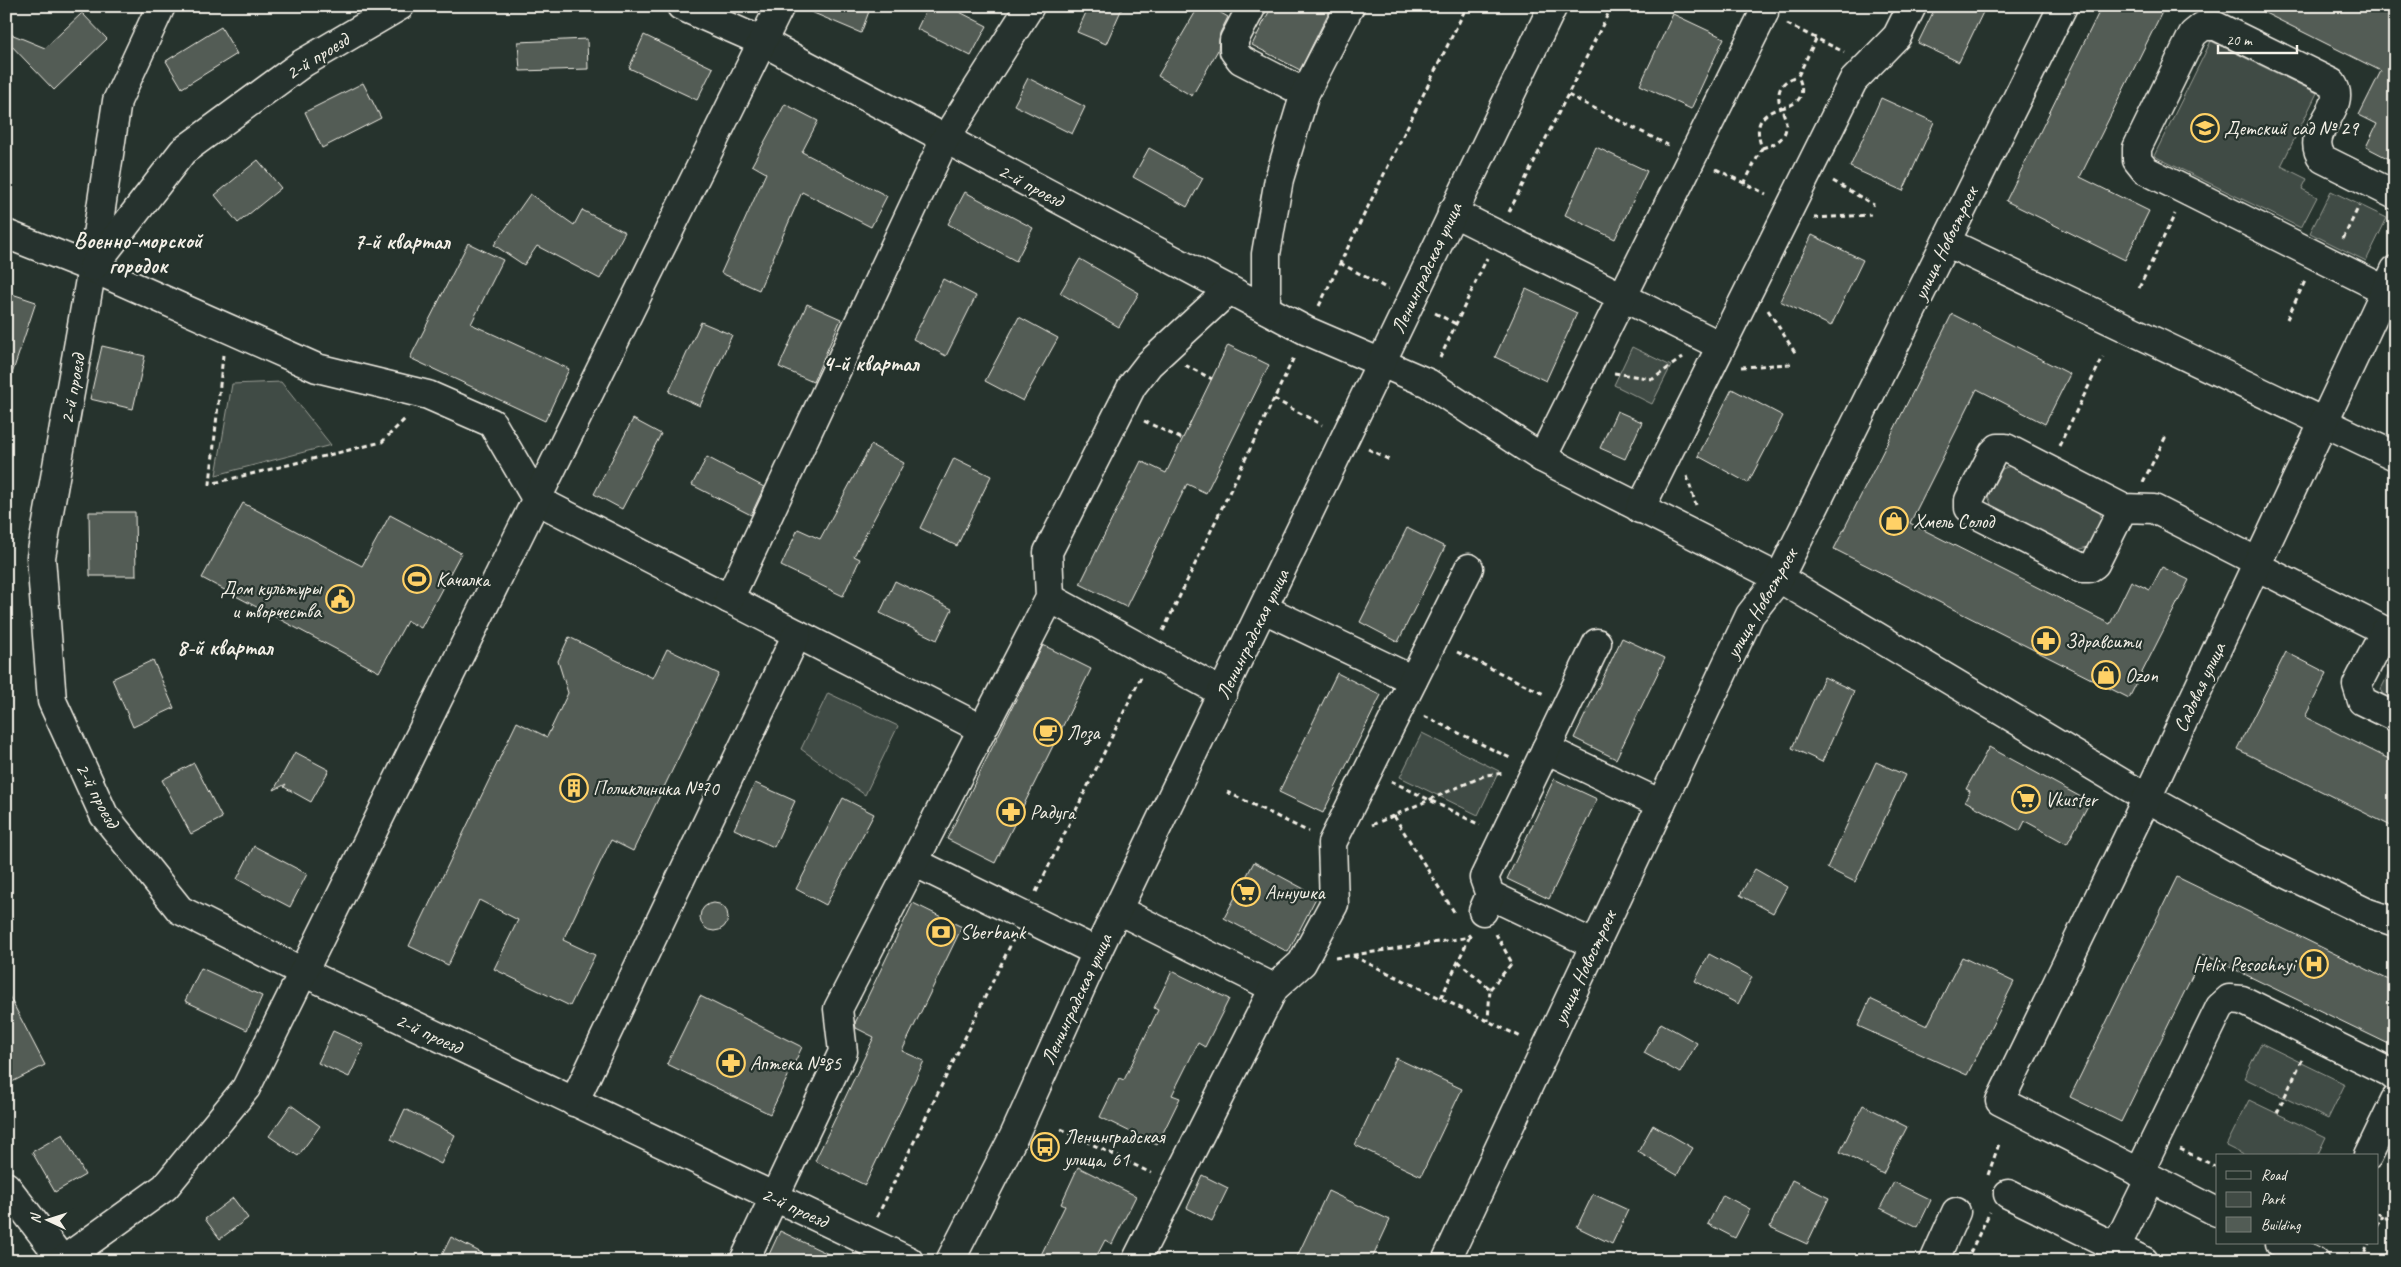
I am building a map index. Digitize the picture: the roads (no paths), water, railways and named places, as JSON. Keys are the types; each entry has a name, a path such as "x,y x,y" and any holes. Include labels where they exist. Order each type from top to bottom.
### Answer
{"street":[{"path":"92,268 117,101 161,6"},
{"name":"2-й проезд","path":"400,6 303,63 183,151 92,268 41,557 52,701 104,815 180,910 303,972 909,1261"},
{"name":"2-й проезд","path":"681,6 763,42 1307,331 1428,383 1542,458 1779,578 2146,798 2256,859 2368,912 2395,922"},
{"path":"6,1186 62,1260 165,1187 246,1088 780,6"},
{"path":"729,599 945,139 1030,6"},
{"path":"1252,6 1234,40 1234,51 1240,60 1305,93"},
{"path":"1266,310 1268,244 1280,179 1305,93 1350,6"},
{"name":"Ленинградская улица","path":"950,1261 1014,1136 1097,952 1264,609 1452,212 1553,6"},
{"path":"1640,509 1676,439 1714,351 1752,284 1853,81 1897,36 1912,6"},
{"name":"улица Новостроек","path":"1446,1261 1750,615 1779,578 2063,6"},
{"path":"1542,458 1764,10"},
{"path":"2391,282 2324,259 2145,170 2137,160 2137,148 2193,34 2203,26 2216,26 2332,83 2336,90 2336,99 2316,140 2316,151 2323,159 2395,195"},
{"path":"1452,212 1623,296 1714,351"},
{"path":"6,234 92,268 318,368 428,396 492,423 536,500 982,729"},
{"path":"1946,242 2395,456"},
{"name":"Садовая улица","path":"2145,1175 2000,1101 2391,282"},
{"path":"744,1261 843,1052 838,1009 1050,598 1048,552 1132,386 1149,364 1229,290"},
{"path":"2126,508 2095,564 2089,568 2082,568 2073,564 1974,513 1969,508 1973,492 1993,453 1998,448 2006,448 2126,508 2154,509 2390,633 2357,685 2362,701 2395,717"},
{"path":"1136,1261 1274,988 1302,963 1334,904 1332,843 1469,568"},
{"path":"1050,598 1223,693"},
{"path":"1264,609 1413,680"},
{"path":"574,1102 797,634"},
{"path":"1594,946 1474,914 1484,878 1597,643"},
{"path":"1541,760 1661,804"},
{"path":"914,862 1097,952"},
{"path":"1118,910 1274,988"},
{"path":"2116,1248 2145,1175 2156,1138 2220,1007 2229,999 2242,1000 2390,1072 2395,1077"},
{"path":"2369,1154 2395,1100"},
{"path":"2145,1175 2216,1211"},
{"path":"2008,1194 2144,1261"},
{"path":"1934,1261 1956,1212"},
{"path":"2282,1244 2316,1261 2324,1244"}],"place":[{"name":"Детский сад № 29","path":"2205,128"},
{"name":"Хмель Солод","path":"1894,521"},
{"name":"Качалка","path":"417,579"},
{"name":"Дом культуры и творчества","path":"340,599"},
{"name":"Здравсити","path":"2046,641"},
{"name":"Ozon","path":"2106,675"},
{"name":"Лоза","path":"1048,732"},
{"name":"Поликлиника №70","path":"574,788"},
{"name":"Vkuster","path":"2026,799"},
{"name":"Радуга","path":"1011,812"},
{"name":"Аннушка","path":"1246,892"},
{"name":"Sberbank","path":"941,932"},
{"name":"Helix Pesochnyi","path":"2314,964"},
{"name":"Аптека №85","path":"731,1063"},
{"name":"Ленинградская улица, 61","path":"1045,1147"}],"district":[{"name":"7-й квартал","path":"402,241"},
{"name":"Военно-морской городок","path":"138,252"},
{"name":"4-й квартал","path":"871,363"},
{"name":"8-й квартал","path":"225,647"}]}
